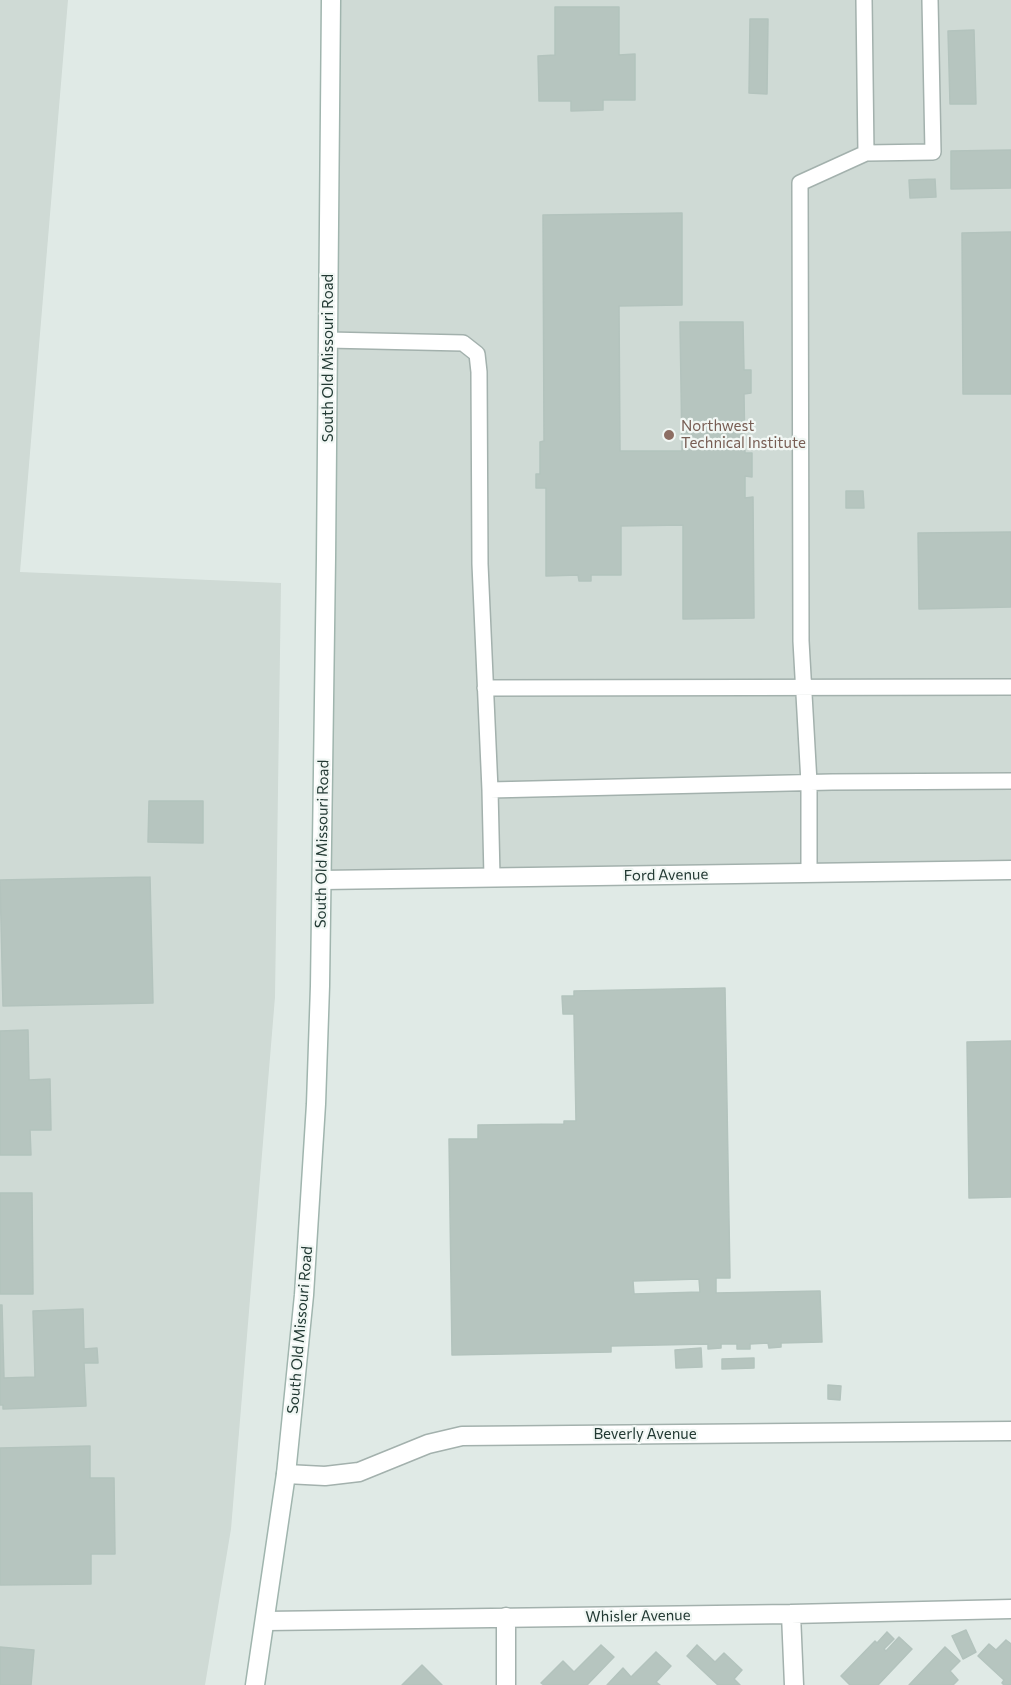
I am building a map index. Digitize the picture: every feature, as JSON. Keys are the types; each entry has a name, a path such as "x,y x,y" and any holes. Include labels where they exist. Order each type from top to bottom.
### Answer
{"street":[{"name":"South Old Missouri Road","path":"255,1685 286,1474 311,1201 318,1045 321,880 331,0"},
{"name":"Ford Avenue","path":"321,880 1011,870"},
{"name":"Beverly Avenue","path":"286,1474 326,1476 359,1472 428,1444 462,1436 1011,1431"},
{"name":"Whisler Avenue","path":"266,1621 1011,1609"},
{"path":"791,1614 794,1685"},
{"path":"506,1617 506,1685"}],"lane":[{"path":"864,0 866,153"},
{"path":"809,873 808,783 801,641 800,183 866,153 933,152 930,0"},
{"path":"328,340 463,344 477,354 480,564 492,877"},
{"path":"485,688 1011,687"},
{"path":"490,790 1011,781"}],"shaded area":[{"path":"0,0 68,0 20,572 281,583 275,997 231,1529 205,1685 0,1685"},
{"name":"Northwest Technical Institute","path":"331,0 1011,0 1011,870 322,880"}],"building":[{"path":"555,7 619,7 619,55 635,54 635,100 603,100 603,110 571,111 571,101 539,101 538,56 555,55"},
{"path":"750,19 768,19 767,94 749,93"},
{"path":"974,30 976,104 950,104 948,31"},
{"path":"1011,150 1011,188 951,189 951,151"},
{"path":"935,179 936,197 910,198 909,180"},
{"path":"682,213 682,305 619,306 620,451 682,451 680,322 743,322 744,370 751,370 751,393 744,394 745,453 752,453 752,477 745,476 745,498 753,497 754,618 683,619 683,525 621,526 621,575 591,575 591,581 579,581 578,575 546,576 546,488 536,488 536,474 540,474 540,442 544,441 543,215"},
{"path":"1011,232 1011,394 963,394 962,233"},
{"path":"846,491 863,491 864,508 846,508"},
{"path":"1011,532 1011,607 919,609 918,533"},
{"path":"149,801 203,801 203,843 148,842"},
{"path":"150,877 153,1003 3,1006 0,880"},
{"path":"725,988 730,1278 716,1278 716,1293 820,1291 822,1342 781,1343 781,1347 769,1348 768,1343 750,1344 750,1349 737,1349 737,1344 721,1344 721,1348 708,1349 708,1344 611,1346 611,1352 452,1355 449,1139 478,1139 478,1125 564,1124 564,1121 576,1121 574,1014 563,1014 562,996 574,996 574,991","holes":["699,1279 700,1292 634,1294 633,1281"]},
{"path":"28,1030 29,1080 50,1079 51,1130 30,1130 31,1155 0,1155 0,1031"},
{"path":"1011,1041 1011,1197 969,1198 967,1042"},
{"path":"0,1193 32,1193 33,1294 0,1294"},
{"path":"0,1305 2,1305 4,1378 35,1377 33,1311 83,1309 84,1349 97,1348 98,1363 84,1363 86,1406 3,1409 3,1405 0,1405"},
{"path":"701,1348 702,1367 676,1368 675,1350"},
{"path":"754,1358 754,1368 722,1369 722,1359"},
{"path":"828,1385 841,1386 840,1400 828,1399"},
{"path":"90,1446 90,1478 114,1478 115,1554 91,1554 91,1584 0,1585 0,1448"},
{"path":"966,1630 976,1652 963,1659 952,1636"},
{"path":"887,1632 894,1639 884,1649 886,1651 899,1637 912,1649 878,1685 850,1685 841,1676"},
{"path":"1006,1640 1011,1644 1011,1685 1004,1685 1002,1683 1004,1680 978,1656 989,1644 996,1650"},
{"path":"601,1645 614,1657 587,1685 544,1685 541,1683 563,1661 574,1672"},
{"path":"697,1645 715,1662 724,1653 742,1670 734,1679 740,1685 718,1685 687,1656"},
{"path":"0,1647 34,1650 31,1685 0,1685"},
{"path":"945,1647 960,1661 950,1671 958,1680 953,1685 909,1685"},
{"path":"656,1652 671,1666 656,1682 660,1685 607,1685 623,1668 631,1677"},
{"path":"422,1665 442,1685 402,1685"}],"place":[{"name":"Northwest Technical Institute","path":"669,435"}]}
